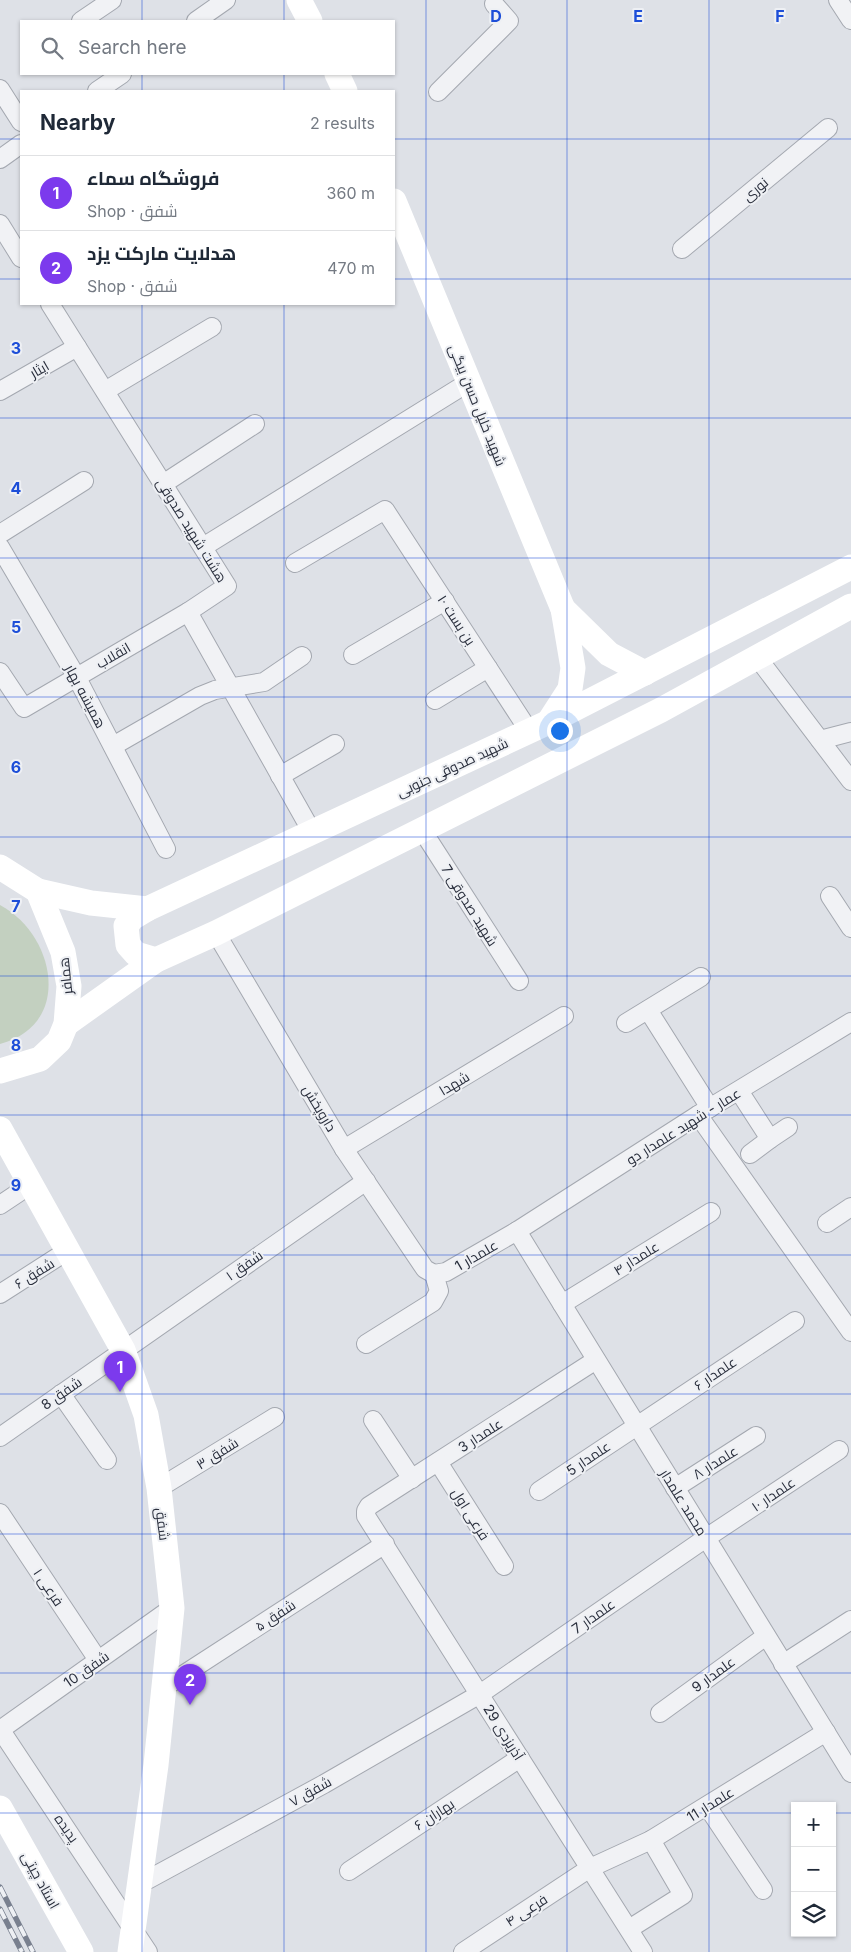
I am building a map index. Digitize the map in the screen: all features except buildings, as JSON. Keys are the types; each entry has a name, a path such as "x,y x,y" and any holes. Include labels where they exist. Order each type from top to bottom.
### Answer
{"main road":[{"path":"299,0 309,20"},
{"path":"337,75 345,90"},
{"name":"شهید خلیل حسن بیگی","path":"395,202 563,609"},
{"name":"شهید صدوقی جنوبی","path":"156,960 136,954 128,945 126,926 132,918 147,909 539,726 851,567"},
{"path":"66,1024 156,960 216,933 661,710 851,606"},
{"path":"563,609 609,654 646,673"},
{"path":"539,726 570,689 573,668 563,609"},
{"path":"0,868 38,891 91,904 147,909"},
{"name":"همافر","path":"0,1071 40,1059 59,1041 66,1024 69,986 63,952 38,891"},
{"path":"0,1071 0,1080"},
{"name":"شفق","path":"0,1129 123,1350 146,1416 159,1488 172,1608 166,1686 131,1940"},
{"name":"استاد چیتی","path":"0,1808 81,1952"}],"street":[{"path":"82,20 112,0"},
{"path":"197,20 226,0"},
{"path":"838,0 851,20"},
{"path":"438,92 509,21 494,4"},
{"path":"98,90 121,75"},
{"path":"0,89 20,120"},
{"name":"نوری","path":"682,249 828,128"},
{"path":"0,159 20,145"},
{"path":"0,224 20,256"},
{"path":"51,305 77,347"},
{"path":"105,392 212,326"},
{"name":"ایثار","path":"0,391 77,347"},
{"name":"هشت شهید صدوقی","path":"77,347 227,586 188,612"},
{"path":"203,547 469,382"},
{"path":"163,484 255,424"},
{"path":"0,534 84,480"},
{"name":"بن بست ۱۰","path":"295,562 385,510 488,668 539,726"},
{"name":"همیشه بهار","path":"0,547 76,676 166,849"},
{"path":"353,655 445,601"},
{"path":"188,612 312,832"},
{"name":"انقلاب","path":"0,672 24,708 188,612"},
{"path":"113,746 200,696 215,690 264,682 302,656"},
{"path":"758,657 851,781"},
{"path":"435,700 488,668"},
{"path":"820,740 851,732"},
{"path":"280,776 335,744"},
{"name":"شهید صدوقی 7","path":"422,830 518,981"},
{"path":"830,896 851,928"},
{"name":"داروپخش","path":"216,933 344,1150 425,1270 434,1274"},
{"path":"626,1023 701,977"},
{"path":"648,1010 704,1111 851,1332"},
{"name":"شهدا","path":"344,1150 564,1016"},
{"name":"عمار - شهید علمدار دو","path":"517,1231 704,1111 851,1022"},
{"path":"739,1091 770,1139"},
{"path":"750,1154 788,1127"},
{"name":"شفق ۱","path":"123,1350 366,1181"},
{"path":"0,1204 30,1185"},
{"path":"827,1222 851,1207"},
{"name":"علمدار ۴","path":"562,1304 711,1212"},
{"name":"علمدار 1","path":"434,1274 446,1272 517,1231"},
{"name":"محمد علمدار","path":"517,1231 850,1770"},
{"name":"شفق ۶","path":"0,1294 68,1252"},
{"path":"366,1344 433,1302 438,1291 434,1274"},
{"name":"علمدار ۶","path":"636,1426 794,1321"},
{"name":"شفق 8","path":"0,1437 123,1350"},
{"name":"علمدار 3","path":"366,1511 369,1506 596,1360"},
{"path":"60,1394 107,1460"},
{"name":"شفق ۳","path":"159,1488 275,1417"},
{"path":"372,1420 412,1479"},
{"name":"علمدار 5","path":"539,1491 636,1426"},
{"name":"علمدار ۸","path":"675,1488 756,1436"},
{"name":"علمدار ۱۰","path":"706,1538 839,1450"},
{"name":"فرعی اول","path":"438,1462 504,1566"},
{"name":"آذریزدی 29","path":"366,1511 366,1516 642,1952"},
{"name":"فرعی ۱","path":"0,1513 98,1660"},
{"name":"علمدار 7","path":"480,1694 706,1538"},
{"name":"شفق ۵","path":"166,1686 385,1544"},
{"name":"شفق 10","path":"0,1730 172,1608"},
{"path":"784,1664 851,1620"},
{"name":"علمدار 9","path":"660,1713 766,1636"},
{"name":"شفق ۷","path":"138,1885 324,1784 480,1694"},
{"name":"پدیده","path":"0,1730 87,1857 131,1940 148,1952"},
{"name":"علمدار 11","path":"590,1868 651,1840 826,1732"},
{"name":"بهاران ۶","path":"349,1871 520,1758"},
{"path":"707,1806 763,1890"},
{"path":"629,1929 683,1895 651,1840"},
{"name":"فرعی ۴","path":"463,1952 590,1868"}],"green space":[{"path":"0,905 19,919 34,937 44,957 48,979 47,1000 39,1018 23,1034 0,1044"}],"railway":[{"path":"0,1887 33,1952"},
{"path":"0,1909 22,1952"}],"place":[{"name":"فروشگاه سماء","path":"120,1392"},
{"name":"هدلایت مارکت یزد","path":"190,1705"}]}
